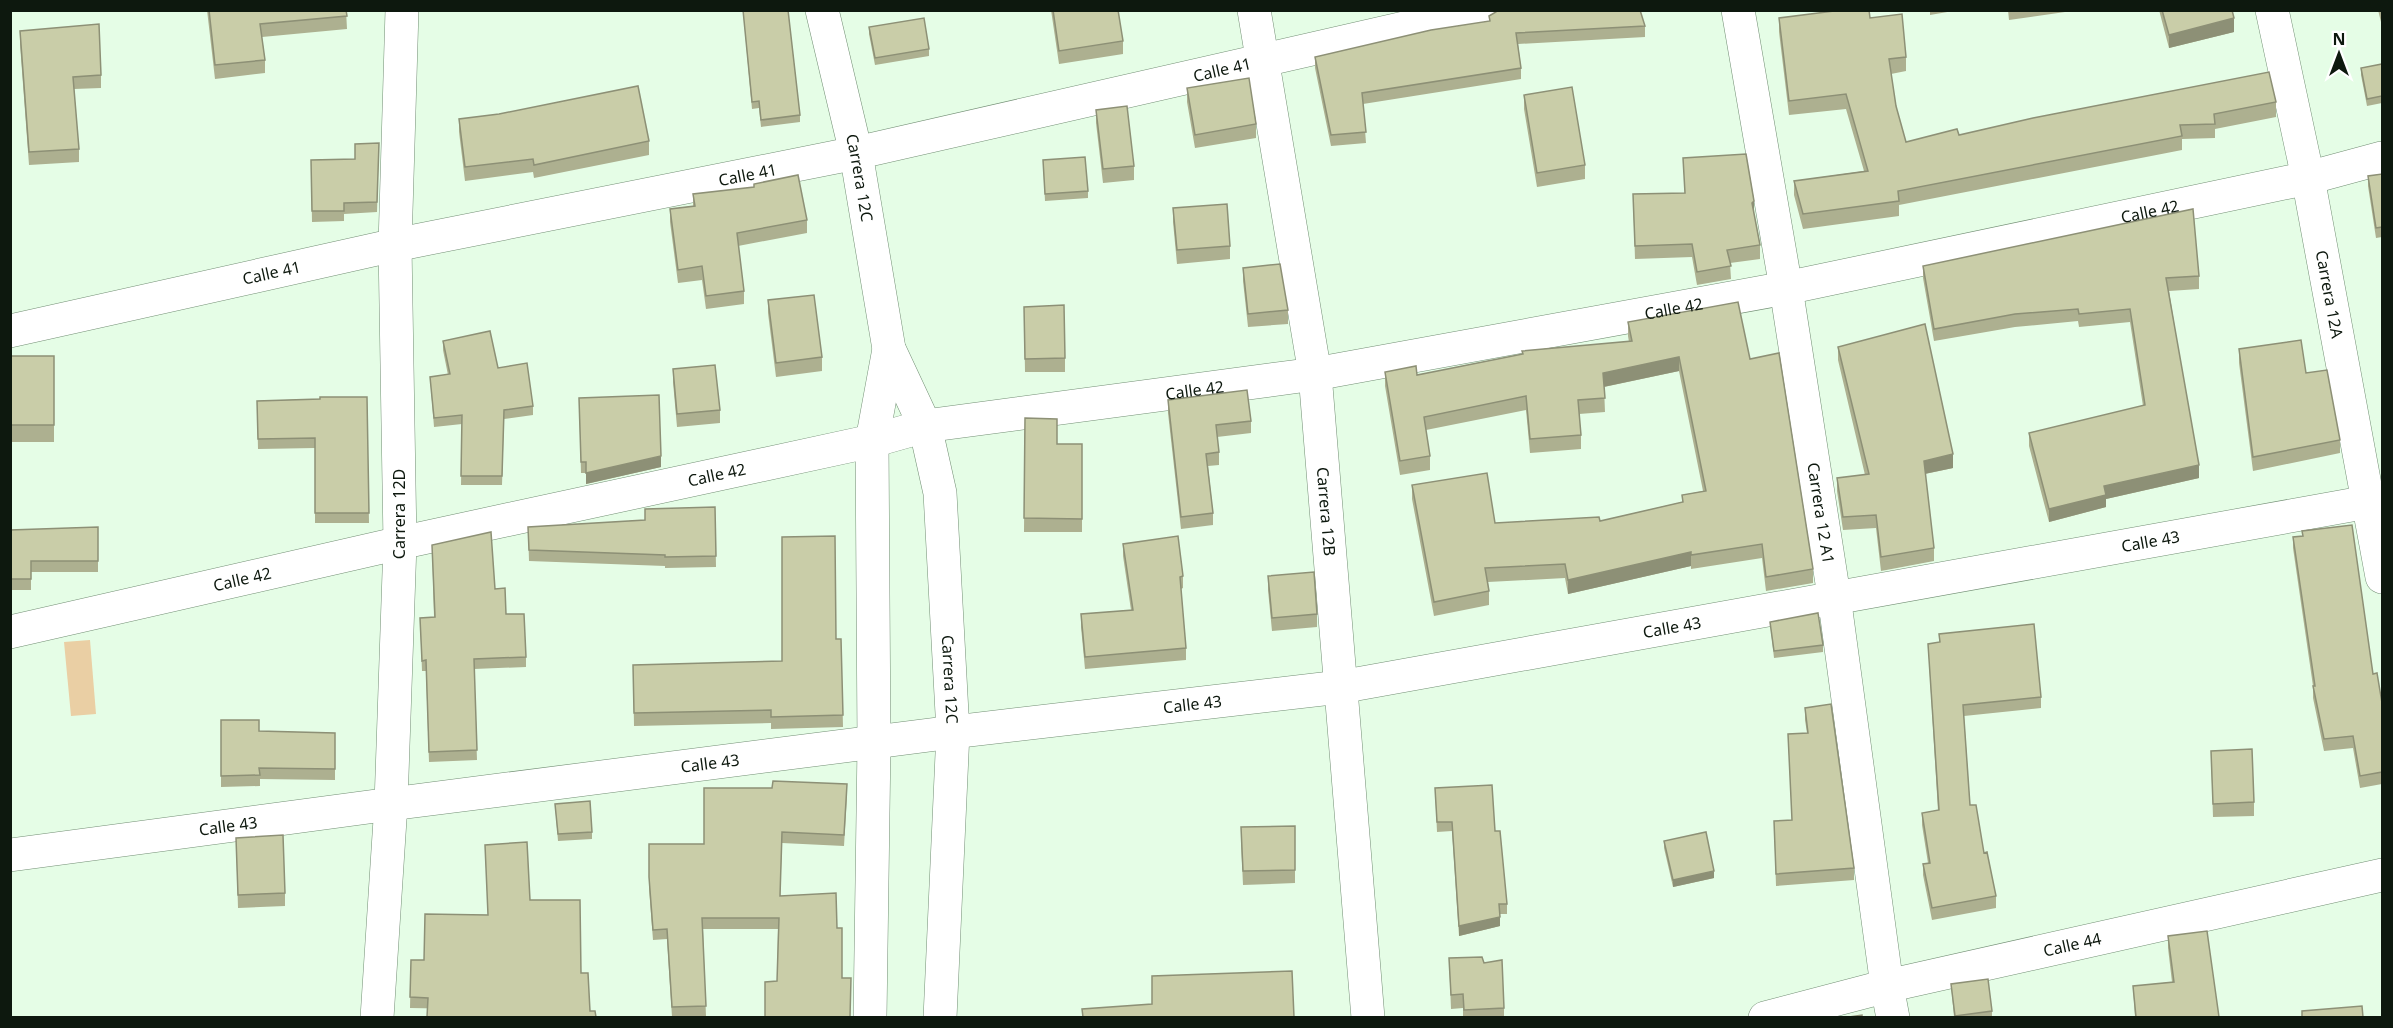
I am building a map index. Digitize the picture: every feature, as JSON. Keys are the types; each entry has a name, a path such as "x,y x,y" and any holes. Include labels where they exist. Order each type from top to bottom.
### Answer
{"street":[{"name":"Carrera 12D","path":"377,1017 391,804 400,543 395,245 402,10"},
{"name":"Carrera 12C","path":"822,10 856,153 889,349 925,426 940,493 953,732 939,1017"},
{"name":"Carrera 12B","path":"1254,10 1315,374 1368,1017"},
{"name":"Calle 41","path":"10,331 395,245 856,153 1484,10"},
{"name":"Carrera 12 A1","path":"1738,10 1786,288 1834,596 1893,1017"},
{"name":"Carrera 12A","path":"2272,10 2308,178 2382,569"},
{"name":"Calle 42","path":"10,632 400,543 873,441 925,426 1315,374 1786,288 2308,178 2382,158"},
{"name":"Carrera 12C","path":"870,1017 874,744 873,441 889,349"},
{"name":"Calle 43","path":"10,855 953,732 1340,687 1834,596 2368,502"},
{"name":"Calle 44","path":"1765,1017 1887,986 2382,875"}],"shaded area":[{"path":"90,640 96,714 71,716 64,642"}],"building":[{"path":"209,10 346,10 347,16 260,24 265,60 215,65"},
{"path":"743,10 788,10 800,115 761,120 759,101 752,102"},
{"path":"1053,10 1118,10 1123,41 1059,51"},
{"path":"1497,10 1640,10 1645,26 1516,33 1521,68 1362,93 1366,132 1331,135 1315,57 1431,30 1490,21 1489,16"},
{"path":"1842,10 1869,10 1870,18 1902,14 1906,57 1889,59 1896,106 1906,142 1957,129 1959,135 2033,118 2269,72 2276,102 2214,114 2215,124 2180,125 2182,136 1898,191 1899,201 1803,214 1794,181 1868,171 1846,94 1789,101 1779,18"},
{"path":"2162,10 2232,10 2234,18 2169,35"},
{"path":"924,18 929,49 875,58 869,27"},
{"path":"99,24 101,75 73,77 79,149 29,152 20,31"},
{"path":"2382,64 2382,96 2367,99 2361,68"},
{"path":"1249,78 1256,124 1195,135 1187,88"},
{"path":"638,86 649,141 534,165 533,159 465,167 459,119 499,114"},
{"path":"1572,87 1585,165 1537,173 1524,95"},
{"path":"1127,106 1134,166 1103,169 1096,110"},
{"path":"379,143 377,202 344,203 344,211 312,211 311,160 355,159 355,144"},
{"path":"1746,154 1760,245 1727,250 1731,266 1697,272 1692,244 1635,246 1633,194 1685,193 1683,158"},
{"path":"1085,157 1088,191 1045,194 1043,160"},
{"path":"2382,174 2382,227 2376,228 2368,176"},
{"path":"798,175 807,220 737,233 744,291 706,296 702,266 678,270 670,209 695,206 693,194 754,187 754,184"},
{"path":"1227,204 1230,246 1177,250 1173,208"},
{"path":"2193,209 2199,276 2166,278 2199,465 2104,486 2106,495 2049,509 2029,433 2145,405 2130,309 2079,314 2078,309 2015,314 1934,329 1923,266"},
{"path":"1280,264 1288,310 1248,314 1243,268"},
{"path":"814,295 822,357 776,363 768,300"},
{"path":"1738,302 1750,359 1779,353 1813,569 1766,577 1762,544 1691,555 1691,552 1568,580 1565,564 1485,568 1489,591 1434,602 1412,485 1487,473 1495,523 1599,517 1600,521 1683,502 1682,495 1706,491 1679,357 1603,373 1605,398 1578,400 1581,435 1530,439 1526,396 1424,417 1430,456 1400,461 1385,372 1416,366 1417,375 1523,354 1522,351 1632,341 1628,322"},
{"path":"1064,305 1065,358 1025,359 1024,307"},
{"path":"1925,324 1953,454 1924,461 1934,548 1881,557 1876,515 1843,517 1837,478 1869,474 1838,347"},
{"path":"490,331 498,368 527,363 533,406 504,410 502,476 461,476 462,415 434,418 430,377 450,374 443,341"},
{"path":"2301,340 2306,373 2327,370 2340,440 2253,457 2239,349"},
{"path":"10,356 54,356 54,425 10,425"},
{"path":"715,365 720,410 677,414 673,369"},
{"path":"1247,390 1251,421 1216,425 1219,452 1206,454 1213,513 1181,517 1168,400"},
{"path":"659,395 661,456 586,473 586,462 581,462 579,398"},
{"path":"320,397 367,397 369,513 315,513 315,438 258,439 257,401 320,399"},
{"path":"1025,418 1057,419 1057,444 1082,444 1082,519 1024,518"},
{"path":"715,507 716,556 665,557 665,555 529,550 528,527 645,520 645,509"},
{"path":"2352,525 2373,674 2377,673 2382,703 2382,772 2360,776 2353,736 2324,739 2313,686 2315,686 2293,537 2303,536 2302,531"},
{"path":"98,527 98,561 31,561 31,579 10,579 10,530"},
{"path":"491,532 495,589 505,588 506,614 524,614 526,657 474,659 477,750 429,752 426,660 422,661 420,618 435,617 432,545"},
{"path":"835,536 836,639 841,639 843,715 771,717 771,710 634,713 633,665 782,661 782,537"},
{"path":"1178,536 1183,576 1180,577 1186,648 1085,657 1081,614 1133,610 1123,544"},
{"path":"1314,572 1317,614 1272,618 1268,576"},
{"path":"1818,613 1823,645 1774,651 1770,622"},
{"path":"2034,624 2041,697 1963,705 1970,805 1976,805 1984,853 1987,852 1996,896 1932,908 1923,864 1930,863 1922,813 1939,810 1928,644 1940,642 1939,634"},
{"path":"1831,704 1854,868 1776,874 1774,821 1792,820 1788,734 1808,733 1805,708"},
{"path":"221,720 259,720 259,731 335,733 335,769 259,768 260,775 221,776"},
{"path":"2252,749 2254,802 2213,804 2211,751"},
{"path":"773,781 847,784 844,835 782,832 780,896 836,893 837,928 842,928 842,978 851,978 850,1017 765,1017 765,982 777,981 779,918 702,918 706,1006 672,1007 667,929 653,930 649,844 704,844 704,788 772,788"},
{"path":"1492,785 1495,831 1500,831 1507,904 1499,904 1500,917 1459,926 1452,822 1437,822 1435,788"},
{"path":"590,801 592,832 558,834 555,804"},
{"path":"1295,826 1295,870 1243,871 1241,827"},
{"path":"1706,832 1714,871 1673,880 1664,841"},
{"path":"283,835 285,893 238,895 236,838"},
{"path":"527,842 530,900 580,900 581,973 588,973 590,1011 595,1011 596,1017 427,1017 428,998 410,997 411,960 424,960 425,914 488,915 485,845"},
{"path":"2207,931 2219,1017 2136,1017 2133,986 2174,982 2168,936"},
{"path":"1482,957 1484,963 1502,960 1504,1008 1464,1010 1463,994 1451,995 1449,958"},
{"path":"1292,971 1294,1017 1083,1017 1082,1009 1152,1004 1152,976"},
{"path":"1988,979 1992,1011 1955,1016 1951,984"},
{"path":"2362,1006 2363,1017 2302,1017 2302,1011"}]}
